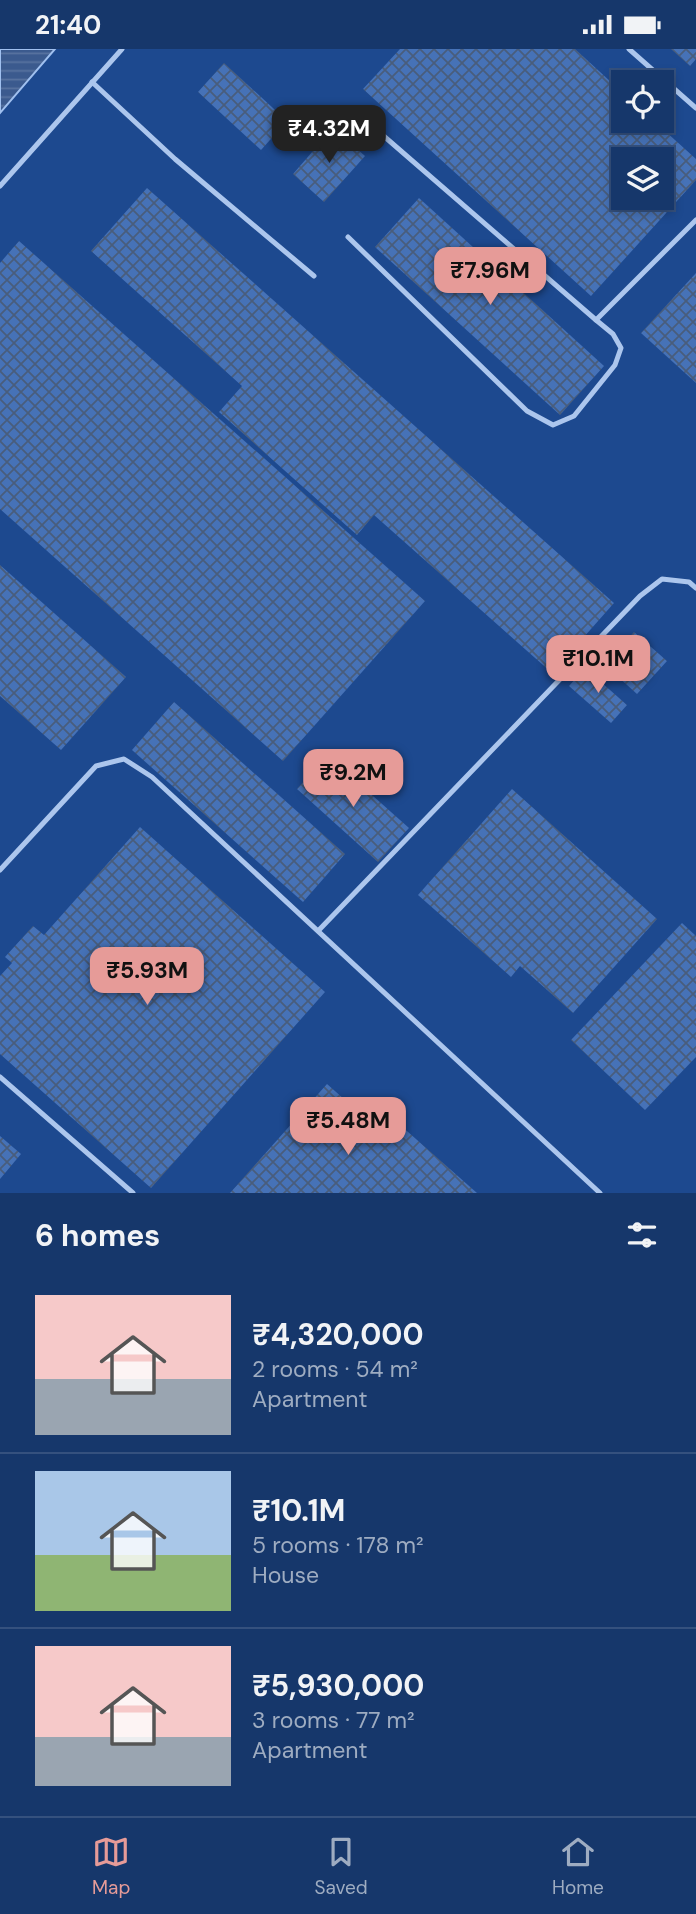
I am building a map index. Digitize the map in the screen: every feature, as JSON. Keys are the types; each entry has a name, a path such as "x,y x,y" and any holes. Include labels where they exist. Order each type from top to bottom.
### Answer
{"lane":[{"path":"0,186 122,49"},
{"path":"629,49 696,108"},
{"path":"92,82 175,159 314,276"},
{"path":"348,237 527,411 553,425 574,417 615,365 621,348 613,334 356,112"},
{"path":"596,320 696,220"},
{"path":"319,930 640,596 662,579 689,582 696,589"},
{"path":"0,870 96,767 124,759 152,777 600,1193"},
{"path":"0,1077 133,1193"}],"water":[{"path":"0,49 55,49 0,113"}],"building":[{"path":"400,49 575,49 611,82 611,133 667,133 696,159 696,180 674,204 674,147 611,147 611,210 669,210 591,296 363,89"},
{"path":"671,49 696,49 696,59 690,66"},
{"path":"224,63 287,121 261,150 198,92"},
{"path":"333,128 365,156 324,202 293,174"},
{"path":"147,188 614,603 552,673 374,515 357,535 219,412 242,386 91,251"},
{"path":"419,198 604,366 560,415 375,247"},
{"path":"19,241 425,601 283,761 0,509 0,263"},
{"path":"696,273 696,383 641,333"},
{"path":"0,565 126,677 61,750 0,696"},
{"path":"634,632 667,661 637,694 605,665"},
{"path":"585,668 627,705 611,723 569,686"},
{"path":"174,702 345,854 303,902 132,750"},
{"path":"327,755 409,828 378,862 297,789"},
{"path":"512,789 657,919 573,1013 520,966 511,977 418,895"},
{"path":"140,827 325,992 151,1188 0,1054 0,976 12,963 5,957 33,926 44,935"},
{"path":"682,923 696,936 696,1057 645,1110 571,1040"},
{"path":"327,1084 379,1130 390,1116 477,1193 230,1193"},
{"path":"0,1136 21,1154 0,1179"}]}
